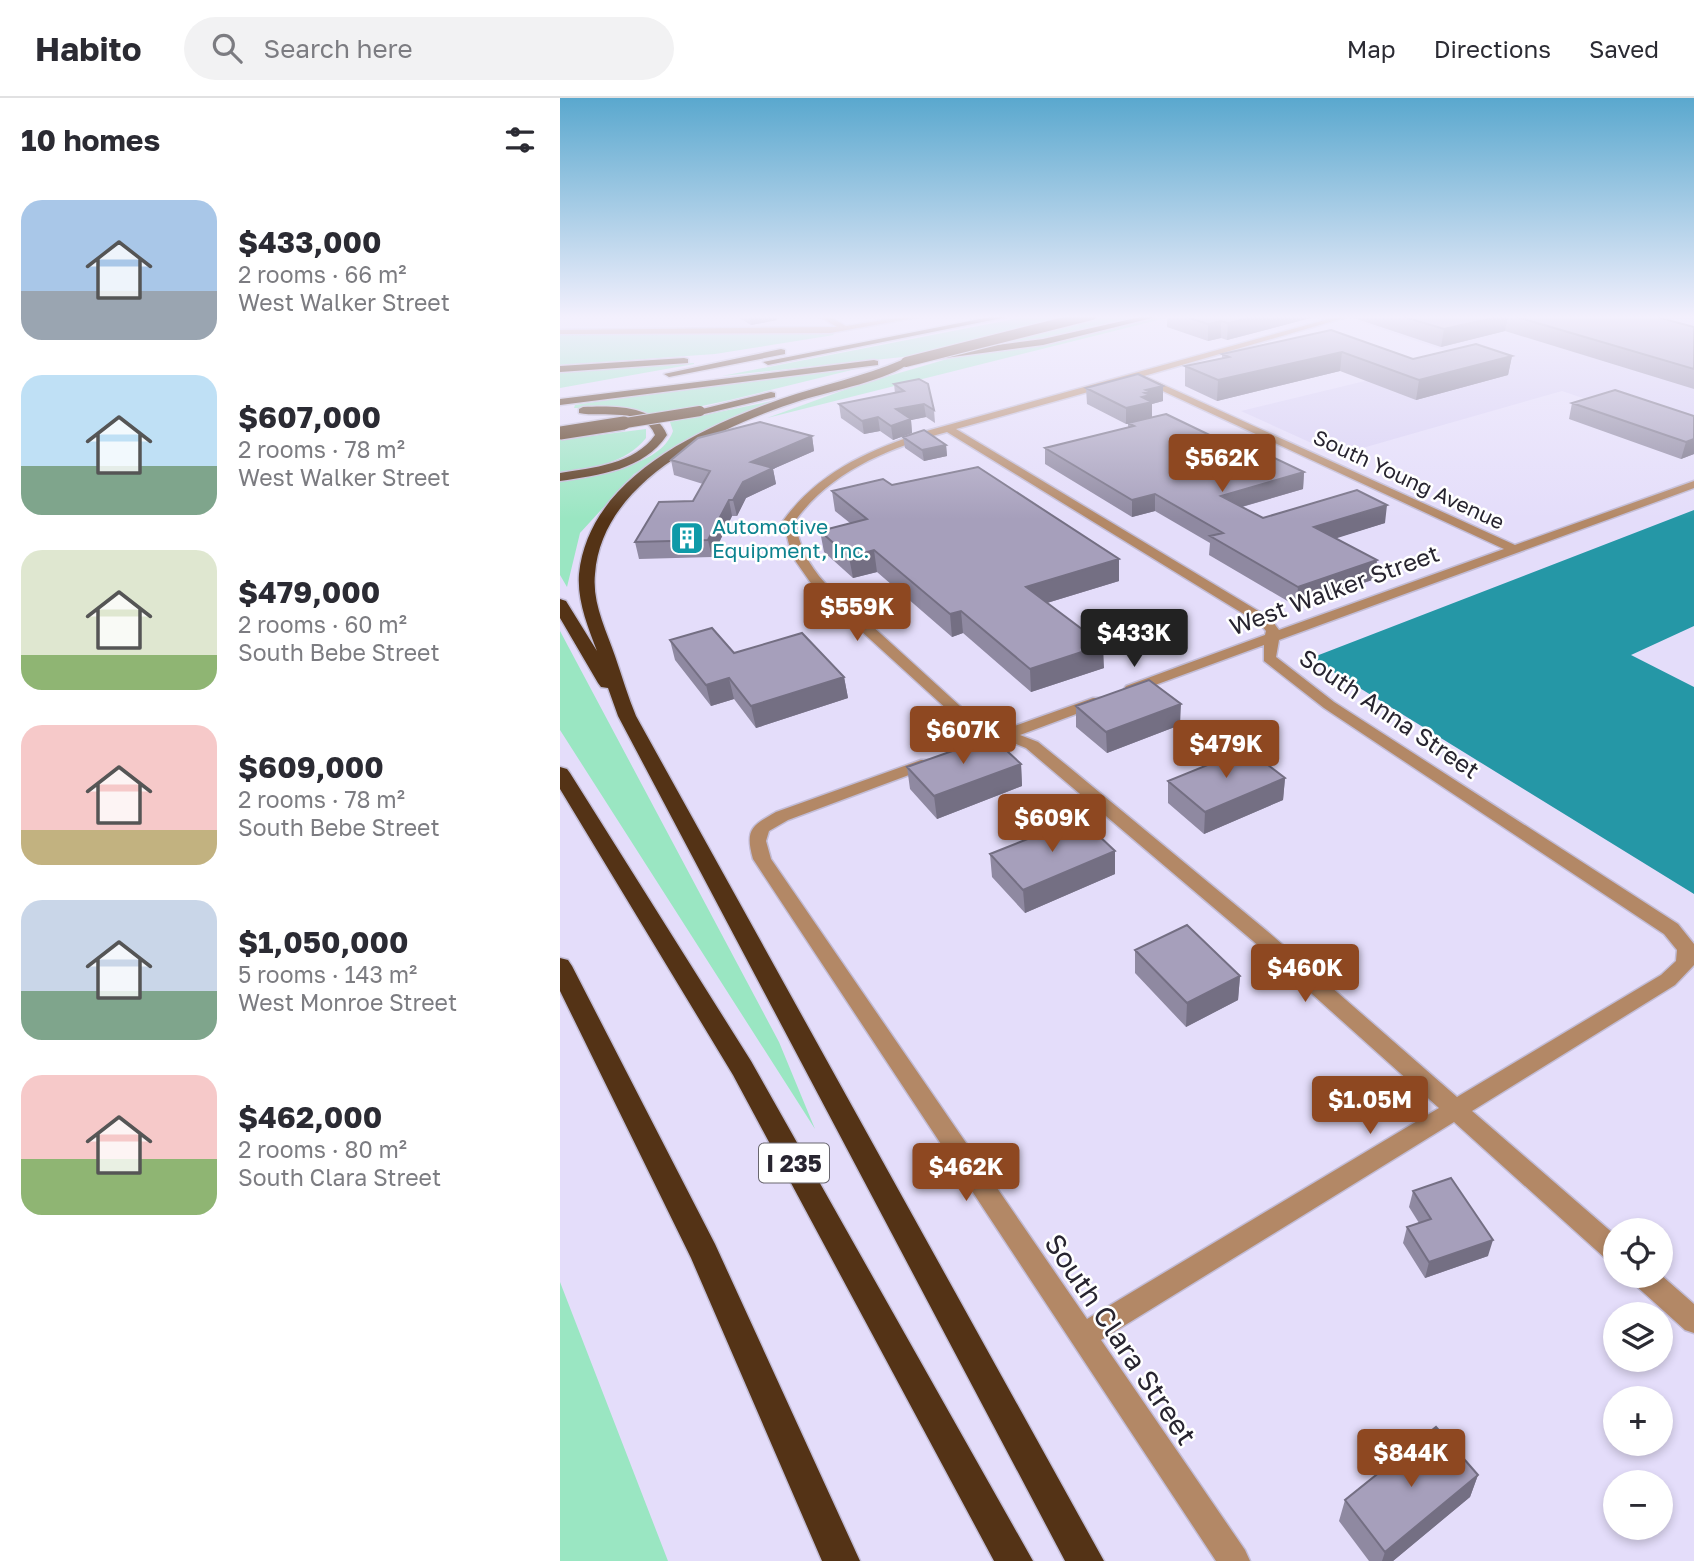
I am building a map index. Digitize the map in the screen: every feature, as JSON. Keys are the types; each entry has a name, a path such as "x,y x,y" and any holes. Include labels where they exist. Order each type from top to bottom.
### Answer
{"highway":[{"path":"560,394 619,383"},
{"path":"560,402 656,383"},
{"path":"560,402 696,383"},
{"path":"560,433 691,413 816,383"},
{"path":"622,706 590,606 587,573 596,536 619,501 664,461 717,430 771,407 842,383"},
{"path":"560,413 626,413 654,422 662,432 657,443 634,458 595,471 560,477"},
{"path":"560,604 601,676 622,706 1085,1561"},
{"name":"I 235","path":"560,773 742,1068 1014,1561"},
{"path":"560,966 704,1254 841,1561"}],"street":[{"path":"1106,383 948,428 861,459 821,483 800,503 789,521 792,544 800,563 821,586 966,719 1032,745 1065,771 1260,936 1603,1240"},
{"name":"South Young Avenue","path":"1153,383 1514,549"},
{"name":"South Anna Street","path":"948,428 1265,621 1273,631 1269,658 1288,675 1671,929 1686,944 1689,959 1685,967 1455,1110"},
{"name":"West Walker Street","path":"759,834 761,828 782,816 1694,484"},
{"name":"South Clara Street","path":"759,834 757,841 762,859 1234,1561"},
{"path":"1083,1336 1455,1110"},
{"path":"1657,1288 1694,1321"}],"shaded area":[{"path":"1356,383 1694,383 1694,436 1562,391 1338,455 1241,411"}],"green space":[{"path":"560,383 586,383 560,388"},
{"path":"717,383 798,383 655,416 629,409 574,408 575,405"},
{"path":"906,383 767,418 858,385"},
{"path":"782,399 713,427 634,474 580,533 567,587 560,575 560,480 624,467 640,461 666,443 673,431 670,422"},
{"path":"646,429 646,438 638,447 618,459 596,467 560,473 560,440"},
{"path":"560,631 779,1042 815,1129 560,730"},
{"path":"560,1282 668,1561 560,1561"}],"water":[{"path":"1694,510 1694,626 1631,655 1694,687 1694,894 1311,658"}],"building":[{"path":"1104,383 1157,383 1163,386 1146,390 1151,392 1145,393 1150,395 1142,397 1152,402 1126,408 1086,388"},
{"path":"894,384 928,384 934,410 924,404 896,409 911,419 891,426 878,417 862,421 839,404 904,391"},
{"path":"1615,390 1694,416 1694,439 1686,442 1572,403"},
{"path":"1166,414 1251,455 1262,452 1304,472 1221,496 1263,518 1357,490 1387,505 1314,527 1377,560 1298,587 1210,536 1223,533 1155,494 1132,500 1045,448 1134,426 1128,423"},
{"path":"760,422 812,436 751,462 773,468 743,482 733,500 729,500 708,540 635,542 659,502 693,501 710,471 671,460 698,438"},
{"path":"924,430 946,445 922,450 903,437"},
{"path":"978,467 1119,559 1026,587 1103,645 1030,669 961,611 950,614 874,550 849,557 820,531 867,519 832,491 883,479 892,485"},
{"path":"712,628 734,653 802,633 844,677 751,706 729,678 706,685 670,640"},
{"path":"1149,680 1181,704 1106,732 1076,706"},
{"path":"992,737 1021,764 934,796 907,767"},
{"path":"1247,749 1285,778 1205,812 1168,781"},
{"path":"1080,818 1115,851 1023,890 990,854"},
{"path":"1187,925 1240,976 1187,1003 1135,950"},
{"path":"1451,1178 1493,1240 1429,1262 1407,1227 1431,1219 1413,1191"},
{"path":"1436,1427 1478,1475 1385,1552 1345,1500"}],"place":[{"name":"Automotive Equipment, Inc.","path":"687,538"}]}
